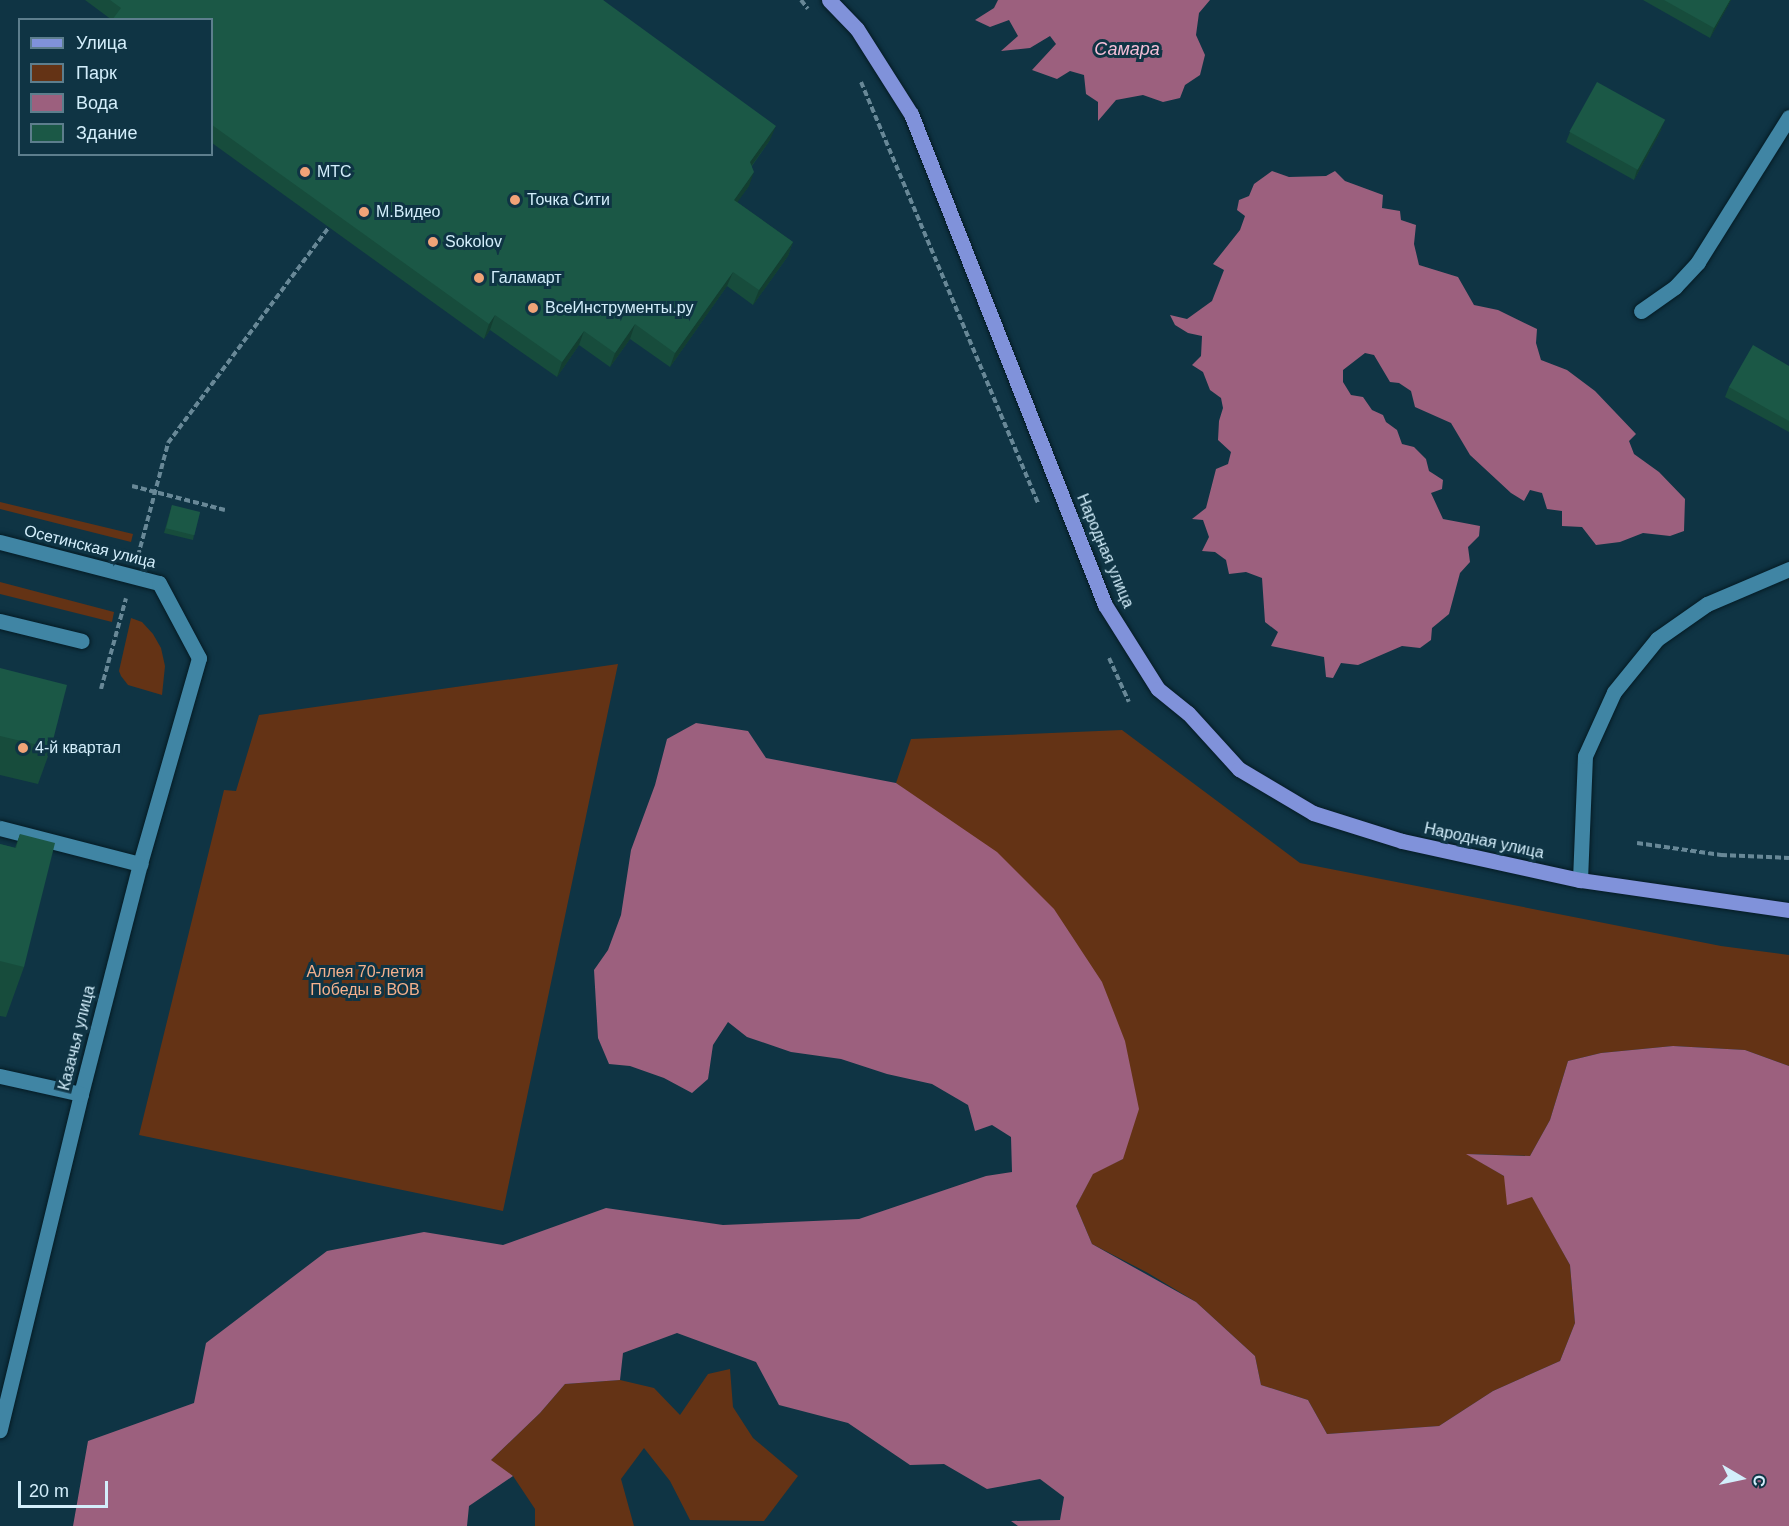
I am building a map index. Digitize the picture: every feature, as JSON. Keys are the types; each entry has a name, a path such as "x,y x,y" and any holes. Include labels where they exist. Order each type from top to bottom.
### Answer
{"main road":[{"name":"Народная улица","path":"829,0 857,29 911,114 1105,605 1158,688 1188,713 1239,769 1313,813 1402,841 1580,880 1789,910"}],"street":[{"path":"1641,311 1675,287 1698,262 1789,117"},
{"name":"Осетинская улица","path":"0,543 159,583 199,658"},
{"path":"1580,880 1585,756 1614,692 1657,639 1707,604 1789,569"},
{"path":"0,621 82,641"},
{"name":"Казачья улица","path":"0,1430 81,1094 140,864 199,658"},
{"path":"0,828 140,864"},
{"path":"0,1076 81,1094"}],"path":[{"path":"801,0 814,16"},
{"path":"859,76 1039,506"},
{"path":"101,689 168,443 329,227"},
{"path":"132,486 225,510"},
{"path":"1104,647 1129,702"},
{"path":"1637,843 1721,855 1789,858"}],"green space":[{"path":"0,502 133,534 131,542 0,509"},
{"path":"0,582 114,612 112,622 0,594"},
{"path":"131,618 142,622 153,634 161,648 165,666 162,695 128,685 121,676 119,671"},
{"name":"Аллея 70-летия Победы в ВОВ","path":"618,664 503,1211 139,1135 224,790 236,791 259,715"},
{"path":"1122,730 1300,863 1721,946 1789,955 1789,1066 1745,1050 1673,1046 1601,1053 1568,1061 1550,1120 1530,1156 1467,1154 1532,1196 1570,1265 1575,1323 1560,1361 1493,1391 1439,1426 1327,1434 1308,1400 1261,1385 1255,1356 1196,1302 1148,1273 1092,1244 1076,1206 1093,1173 1123,1159 939,815 896,783 911,739"},
{"path":"730,1369 733,1407 753,1438 798,1476 764,1521 690,1520 670,1481 644,1448 621,1479 634,1526 535,1526 535,1509 513,1476 490,1461 540,1413 565,1384 620,1380 654,1388 680,1415 708,1374"}],"water":[{"name":"Самара","path":"998,0 1210,0 1199,13 1196,35 1205,55 1200,75 1185,85 1180,98 1163,102 1143,95 1116,100 1098,121 1098,102 1086,94 1084,75 1070,71 1057,79 1032,70 1056,44 1050,36 1030,48 1001,51 1018,36 1009,20 990,27 975,20 994,8"},
{"path":"1272,171 1289,177 1326,176 1335,171 1345,181 1383,195 1382,208 1400,211 1401,220 1416,225 1414,244 1419,265 1458,277 1474,305 1498,310 1537,329 1536,343 1541,360 1567,370 1595,391 1636,434 1629,441 1634,454 1659,472 1685,499 1684,531 1670,536 1643,533 1620,542 1596,545 1582,527 1562,526 1562,511 1547,509 1542,493 1530,490 1524,501 1511,493 1470,455 1451,423 1415,407 1411,391 1399,383 1390,382 1374,355 1365,353 1343,370 1343,382 1351,395 1363,397 1372,410 1383,415 1386,422 1397,430 1402,444 1414,447 1426,459 1429,471 1443,480 1442,489 1431,493 1443,519 1480,526 1479,536 1468,547 1470,562 1460,573 1449,614 1432,628 1431,640 1420,648 1402,646 1358,665 1341,663 1333,678 1326,677 1324,657 1271,646 1278,632 1265,622 1262,578 1246,572 1229,574 1226,560 1215,552 1202,551 1209,537 1203,520 1192,519 1206,508 1216,469 1228,464 1231,452 1218,440 1219,421 1223,408 1221,398 1210,390 1203,372 1192,365 1201,356 1202,336 1188,333 1175,325 1170,315 1187,319 1212,301 1224,270 1213,264 1240,230 1245,216 1237,210 1239,200 1249,196 1254,184"},
{"path":"696,723 748,731 766,758 896,783 997,852 1054,909 1102,982 1125,1041 1139,1109 1123,1159 1093,1174 1076,1206 1092,1244 1196,1302 1255,1356 1261,1385 1308,1400 1327,1434 1439,1426 1493,1391 1560,1361 1575,1323 1570,1265 1532,1197 1507,1205 1504,1176 1466,1154 1530,1156 1550,1120 1568,1061 1601,1053 1673,1046 1745,1050 1789,1066 1789,1526 1018,1526 1011,1521 1060,1520 1064,1497 1040,1479 987,1489 944,1464 910,1465 848,1423 779,1405 756,1362 677,1333 623,1353 620,1380 565,1384 540,1413 491,1460 513,1476 469,1506 467,1526 73,1526 88,1441 194,1403 206,1343 327,1251 424,1232 503,1245 606,1208 723,1225 859,1219 986,1176 1012,1172 1011,1137 992,1125 975,1131 968,1105 932,1084 887,1074 841,1059 791,1052 747,1037 728,1022 713,1045 708,1079 692,1093 664,1078 630,1066 609,1064 598,1038 594,970 608,950 621,915 631,850 655,785 667,739"}],"building":[{"name":"Точка Сити","path":"110,0 603,0 776,126 750,162 754,172 734,200 793,242 759,290 733,272 675,353 635,324 615,353 584,331 562,362 495,315 489,324 213,126 213,18 114,18 121,8"},
{"path":"1664,0 1730,0 1714,28"},
{"path":"1597,82 1665,120 1638,170 1569,132"},
{"path":"1753,345 1789,366 1789,421 1729,387"},
{"path":"172,505 200,512 194,535 166,528"},
{"path":"0,668 67,685 51,748 0,736"},
{"path":"20,834 55,843 24,967 0,961 0,844 16,848"}],"place":[{"name":"МТС","path":"305,172"},
{"name":"Точка Сити","path":"515,200"},
{"name":"М.Видео","path":"364,212"},
{"name":"Sokolov","path":"433,242"},
{"name":"Галамарт","path":"479,278"},
{"name":"ВсеИнструменты.ру","path":"533,308"},
{"name":"4-й квартал","path":"23,748"}]}
